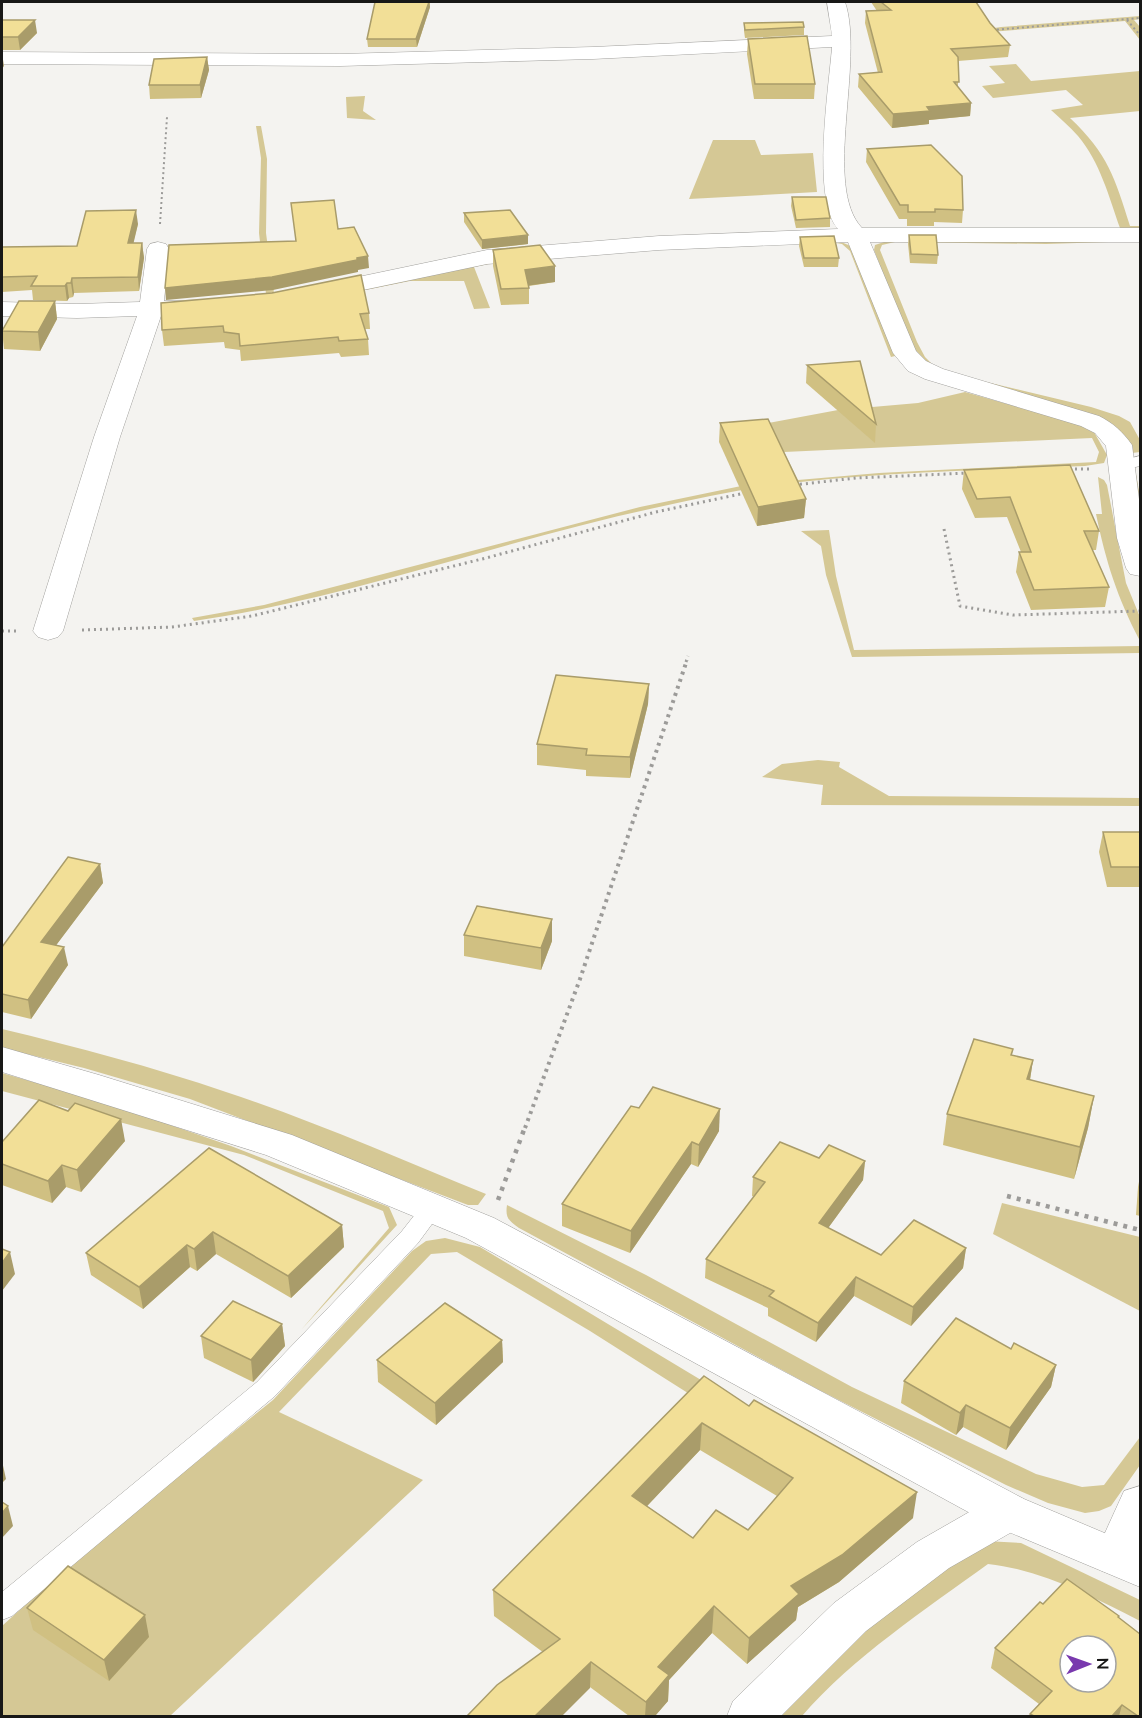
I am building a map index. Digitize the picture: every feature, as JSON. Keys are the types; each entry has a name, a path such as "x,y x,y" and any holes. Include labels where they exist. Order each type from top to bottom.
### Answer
{"street":[{"path":"836,2 840,16 842,41 833,171 843,220 856,235 905,353 916,366 959,384 1090,421 1113,436 1131,463 1131,537 1140,568"},
{"path":"2,58 340,60 593,53 842,41"},
{"path":"300,295 446,264 539,251 718,239 856,235 1140,235"},
{"path":"48,631 107,437 151,309 158,249"},
{"path":"2,309 77,311 232,304"},
{"path":"2,1060 86,1083 279,1145 480,1228 1008,1512 1128,1562 1140,1504"},
{"path":"750,1716 850,1617 933,1555 1008,1512"}],"lane":[{"path":"2,1608 266,1389 410,1237 432,1209"}],"path":[{"path":"985,32 1140,18"},
{"path":"1127,19 1140,34"},
{"path":"158,249 167,117"},
{"path":"1058,470 1131,463"},
{"path":"787,486 856,478 975,472"},
{"path":"2,631 172,627 252,616 656,512 746,492"},
{"path":"944,529 960,606 1012,615 1140,611"},
{"path":"480,1228 495,1206 510,1170 572,1002 688,656"},
{"path":"1007,1196 1140,1230"}],"shaded area":[{"path":"1140,16 1140,19 1134,20 1140,27 1140,40 1125,21 939,36 1001,27"},
{"path":"1016,64 1031,81 1140,71 1140,111 1070,118 1102,155 1120,194 1130,226 1140,226 1140,230 1010,231 1120,228 1103,180 1086,146 1051,110 1083,105 1066,90 993,98 982,86 1005,83 989,66"},
{"path":"365,96 363,111 376,120 347,118 346,97"},
{"path":"256,126 261,126 267,159 266,233 274,293 266,294 259,233 261,158"},
{"path":"713,140 755,140 761,155 813,153 817,192 689,199"},
{"path":"1140,238 1140,241 1046,244 895,242 882,245 880,250 917,342 925,357 933,365 957,375 1091,407 1130,422 1140,440 1140,452 1132,453 1140,496 1140,532 1133,501 1126,438 938,371 914,353 874,250 875,245 887,241"},
{"path":"834,239 853,247 895,356 891,357 850,251 842,244 824,241 607,252 498,262 474,267 490,308 474,309 464,281 410,281 321,299 260,308 153,316 86,532 73,531 104,425 140,317 152,316 158,312 247,306 302,298 454,267 533,256 754,241"},
{"path":"965,392 1078,424 1094,432 1107,455 1104,463 1085,466 886,475 806,481 740,490 601,520 311,598 194,621 192,618 264,605 640,507 765,481 763,424 838,410 918,403","holes":["1092,438 1099,452 1096,462 879,473 798,480 784,452"]},
{"path":"1098,477 1107,485 1126,583 1140,617 1140,641 1113,579 1104,548 1096,514 1102,514"},
{"path":"829,530 836,576 854,650 1140,646 1140,653 852,657 826,575 821,546 801,531"},
{"path":"818,760 840,762 839,767 889,796 1140,798 1140,806 821,805 823,785 762,777 782,764"},
{"path":"2,1029 171,1074 259,1103 486,1194 478,1205 468,1205 190,1099 84,1068 2,1048"},
{"path":"2,1073 107,1103 231,1146 389,1207 397,1225 301,1330 389,1228 383,1211 244,1155 2,1091"},
{"path":"1002,1203 1140,1237 1140,1311 993,1234"},
{"path":"507,1205 646,1275 852,1387 1036,1474 1082,1487 1104,1485 1140,1437 1140,1465 1111,1506 1099,1511 1085,1513 1048,1503 1006,1485 819,1390 519,1228 508,1219"},
{"path":"445,1238 480,1247 716,1389 702,1402 590,1331 457,1252 431,1254 279,1412 423,1480 170,1716 2,1716 2,1626 78,1557 273,1400 412,1251 426,1241"},
{"path":"985,1541 1021,1543 1140,1600 1140,1621 1048,1578 988,1564 866,1654 802,1716 774,1716 828,1658 906,1594"}],"building":[{"path":"375,2 429,2 416,39 367,39"},
{"path":"881,2 976,2 990,23 1010,45 951,49 958,57 959,82 954,82 971,103 927,107 930,111 893,114 859,74 882,72 866,11 891,10"},
{"path":"2,20 35,20 18,37 2,37"},
{"path":"803,22 804,27 745,30 744,23"},
{"path":"807,36 815,84 755,84 748,39"},
{"path":"207,57 200,85 149,85 154,59"},
{"path":"931,145 962,176 963,210 935,209 935,212 908,212 908,205 900,205 867,149"},
{"path":"792,197 826,197 830,218 796,220"},
{"path":"334,200 338,229 354,227 368,256 272,277 165,288 169,245 296,241 291,203"},
{"path":"136,210 128,243 142,243 138,277 72,278 71,283 65,286 31,286 37,276 2,277 2,247 77,246 86,211"},
{"path":"510,210 528,235 482,240 464,213"},
{"path":"909,235 936,235 938,255 911,254"},
{"path":"834,236 839,258 804,258 800,237"},
{"path":"540,245 555,266 525,270 529,288 501,289 493,250"},
{"path":"361,275 369,313 360,314 368,339 339,341 338,337 240,346 239,334 224,332 223,326 162,330 161,303 272,293"},
{"path":"19,301 55,301 38,332 2,331"},
{"path":"860,361 876,424 807,365"},
{"path":"768,419 806,499 758,507 720,423"},
{"path":"1070,465 1099,531 1084,531 1109,587 1034,590 1019,552 1031,552 1010,497 977,499 964,470"},
{"path":"556,675 649,684 630,757 586,755 587,749 537,744"},
{"path":"1103,832 1140,832 1140,867 1111,867"},
{"path":"68,857 100,864 41,942 64,947 28,1000 2,994 2,947"},
{"path":"477,906 552,919 541,948 464,935"},
{"path":"974,1039 1013,1049 1011,1055 1033,1060 1027,1079 1094,1096 1080,1147 947,1114"},
{"path":"653,1087 720,1109 699,1145 692,1142 631,1231 562,1204 631,1106 639,1108"},
{"path":"39,1100 68,1111 75,1103 121,1119 77,1170 62,1165 48,1181 2,1164 2,1142"},
{"path":"780,1142 819,1158 829,1145 865,1161 819,1223 881,1255 914,1220 966,1248 913,1307 856,1277 818,1323 769,1296 774,1291 706,1259 765,1182 753,1177"},
{"path":"209,1148 342,1225 288,1276 213,1232 194,1249 187,1245 139,1287 86,1253"},
{"path":"2,1249 10,1252 2,1263"},
{"path":"233,1301 282,1324 251,1360 201,1336"},
{"path":"445,1303 502,1340 435,1403 377,1360"},
{"path":"956,1318 1011,1349 1014,1343 1056,1365 1010,1428 966,1405 960,1413 904,1381"},
{"path":"704,1376 749,1406 754,1400 917,1492 842,1555 791,1586 799,1594 749,1638 714,1606 658,1667 669,1675 646,1702 591,1662 535,1716 467,1716 497,1685 560,1639 493,1590","holes":["702,1423 793,1478 748,1530 716,1510 693,1538 632,1496"]},
{"path":"2,1502 8,1506 2,1513"},
{"path":"68,1566 145,1615 104,1660 27,1608"},
{"path":"1067,1579 1140,1634 1140,1716 1122,1705 1112,1716 1034,1716 1030,1714 1052,1691 995,1648 1040,1602 1043,1604"}]}
